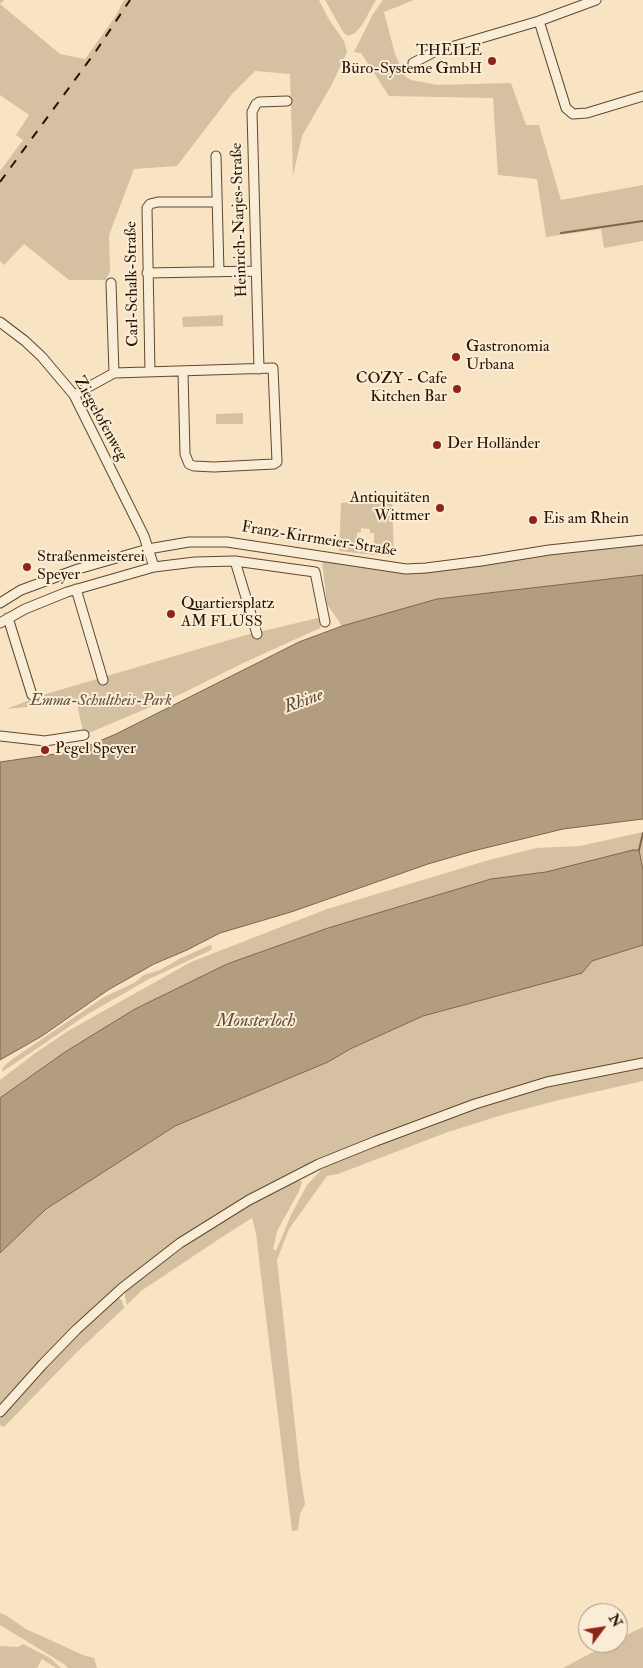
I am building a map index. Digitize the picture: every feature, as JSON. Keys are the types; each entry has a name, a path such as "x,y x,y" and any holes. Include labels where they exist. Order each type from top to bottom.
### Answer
{"street":[{"path":"413,63 434,52 539,21 596,0"},
{"path":"539,21 566,108 573,114 587,113 643,96"},
{"name":"Heinrich-Narjes-Straße","path":"259,369 252,112 259,102 288,101"},
{"path":"216,156 219,272"},
{"name":"Carl-Schalk-Straße","path":"150,372 146,210 150,204 158,202 216,202"},
{"path":"147,273 256,271"},
{"path":"111,283 114,373"},
{"name":"Ziegelofenweg","path":"0,322 42,357 74,395 138,523 154,567"},
{"path":"74,395 114,373 273,368 277,462 274,464 214,467 189,464 185,454 183,372"},
{"name":"Franz-Kirrmeier-Straße","path":"0,603 21,590 47,580 148,549 189,542 227,542 406,569 643,540"},
{"path":"316,555 315,572 325,622"},
{"path":"32,694 4,620 54,597 154,567 195,562 235,561 315,572"},
{"path":"235,561 257,634"},
{"path":"76,589 103,680"},
{"path":"0,736 45,740 84,735"},
{"path":"0,1412 76,1330 122,1288 180,1243 249,1200 319,1164 376,1140 475,1104 547,1082 643,1063"}],"green space":[{"path":"124,0 319,0 328,18 344,41 347,52 332,84 302,136 293,176 290,74 255,71 232,94 177,166 134,169 109,235 110,271 106,280 69,280 24,244 4,265 0,261 0,171 23,140 16,135 29,115 0,95 0,4 60,54 85,59 115,17"},
{"path":"325,0 376,0 362,25 355,33 348,36 343,32"},
{"path":"383,0 414,0 384,12 395,54 406,77 411,80 437,85 511,83 526,125 539,125 561,200 643,185 643,241 604,248 601,229 546,237 537,179 498,175 493,98 389,96 361,53 354,52 373,14"},
{"path":"223,315 223,326 183,327 182,317"},
{"path":"243,413 243,424 216,424 216,414"},
{"path":"392,499 394,557 339,551 341,503","holes":["361,528 370,529 370,533 374,533 374,547 360,546 360,541 357,541 357,533 361,532"]},
{"path":"643,544 643,575 437,599 342,626 327,604 322,561 388,571"},
{"name":"Emma-Schultheis-Park","path":"318,618 322,619 320,628 181,694 84,735 76,700 6,709 46,694 246,635"},
{"path":"643,832 643,870 639,851 546,872 491,879 328,928 227,964 135,1009 65,1052 0,1098 0,1080 34,1054 68,1031 191,962 327,909 489,860 536,848 580,846"},
{"path":"210,945 212,946 211,950 149,979 88,1014 2,1072 3,1067 11,1060 104,997 134,983 144,975 160,970"},
{"path":"643,945 643,1059 552,1077 490,1095 374,1137 249,1195 194,1229 151,1260 0,1407 0,1253 46,1209 175,1126 328,1062 350,1049 423,1016 582,973 592,961"},
{"path":"643,1067 643,1081 502,1115 448,1132 338,1174 327,1176 289,1229 277,1260 305,1504 300,1514 298,1530 292,1531 256,1233 252,1218 141,1291 127,1305 125,1291 202,1234 259,1198 298,1179 302,1182 299,1191 277,1231 273,1249 276,1251 291,1215 307,1185 324,1167 348,1156 467,1111 519,1094"},
{"path":"118,1297 122,1301 124,1308 75,1354 4,1427 0,1425 0,1419 30,1384 61,1351"},
{"path":"0,1613 26,1629 83,1655 94,1658 97,1668 68,1668 0,1625"},
{"path":"643,1627 643,1668 563,1668 591,1653 628,1653 628,1634"},
{"path":"23,1644 50,1658 61,1668 56,1668 42,1659 37,1668 0,1668 0,1646 18,1647"}],"water":[{"name":"Rhine","path":"643,575 643,819 563,829 473,851 428,864 291,912 220,933 154,964 108,990 42,1036 0,1060 0,762 83,748 116,734 299,642 342,626 437,599"},
{"name":"Monsterloch","path":"639,850 643,870 643,945 592,961 582,973 423,1016 350,1049 328,1062 175,1126 46,1209 0,1253 0,1098 65,1052 135,1009 227,964 328,928 491,879 546,872"}],"waterway":[{"path":"561,233 643,221"},
{"path":"639,850 643,833"}],"railway":[{"path":"0,182 96,51 130,0"}],"place":[{"name":"THEILE Büro-Systeme GmbH","path":"492,61"},
{"name":"Gastronomia Urbana","path":"456,357"},
{"name":"COZY - Cafe Kitchen Bar","path":"457,389"},
{"name":"Der Holländer","path":"437,445"},
{"name":"Antiquitäten Wittmer","path":"440,508"},
{"name":"Eis am Rhein","path":"533,520"},
{"name":"Straßenmeisterei Speyer","path":"27,567"},
{"name":"Quartiersplatz AM FLUSS","path":"171,614"},
{"name":"Pegel Speyer","path":"45,750"}]}
